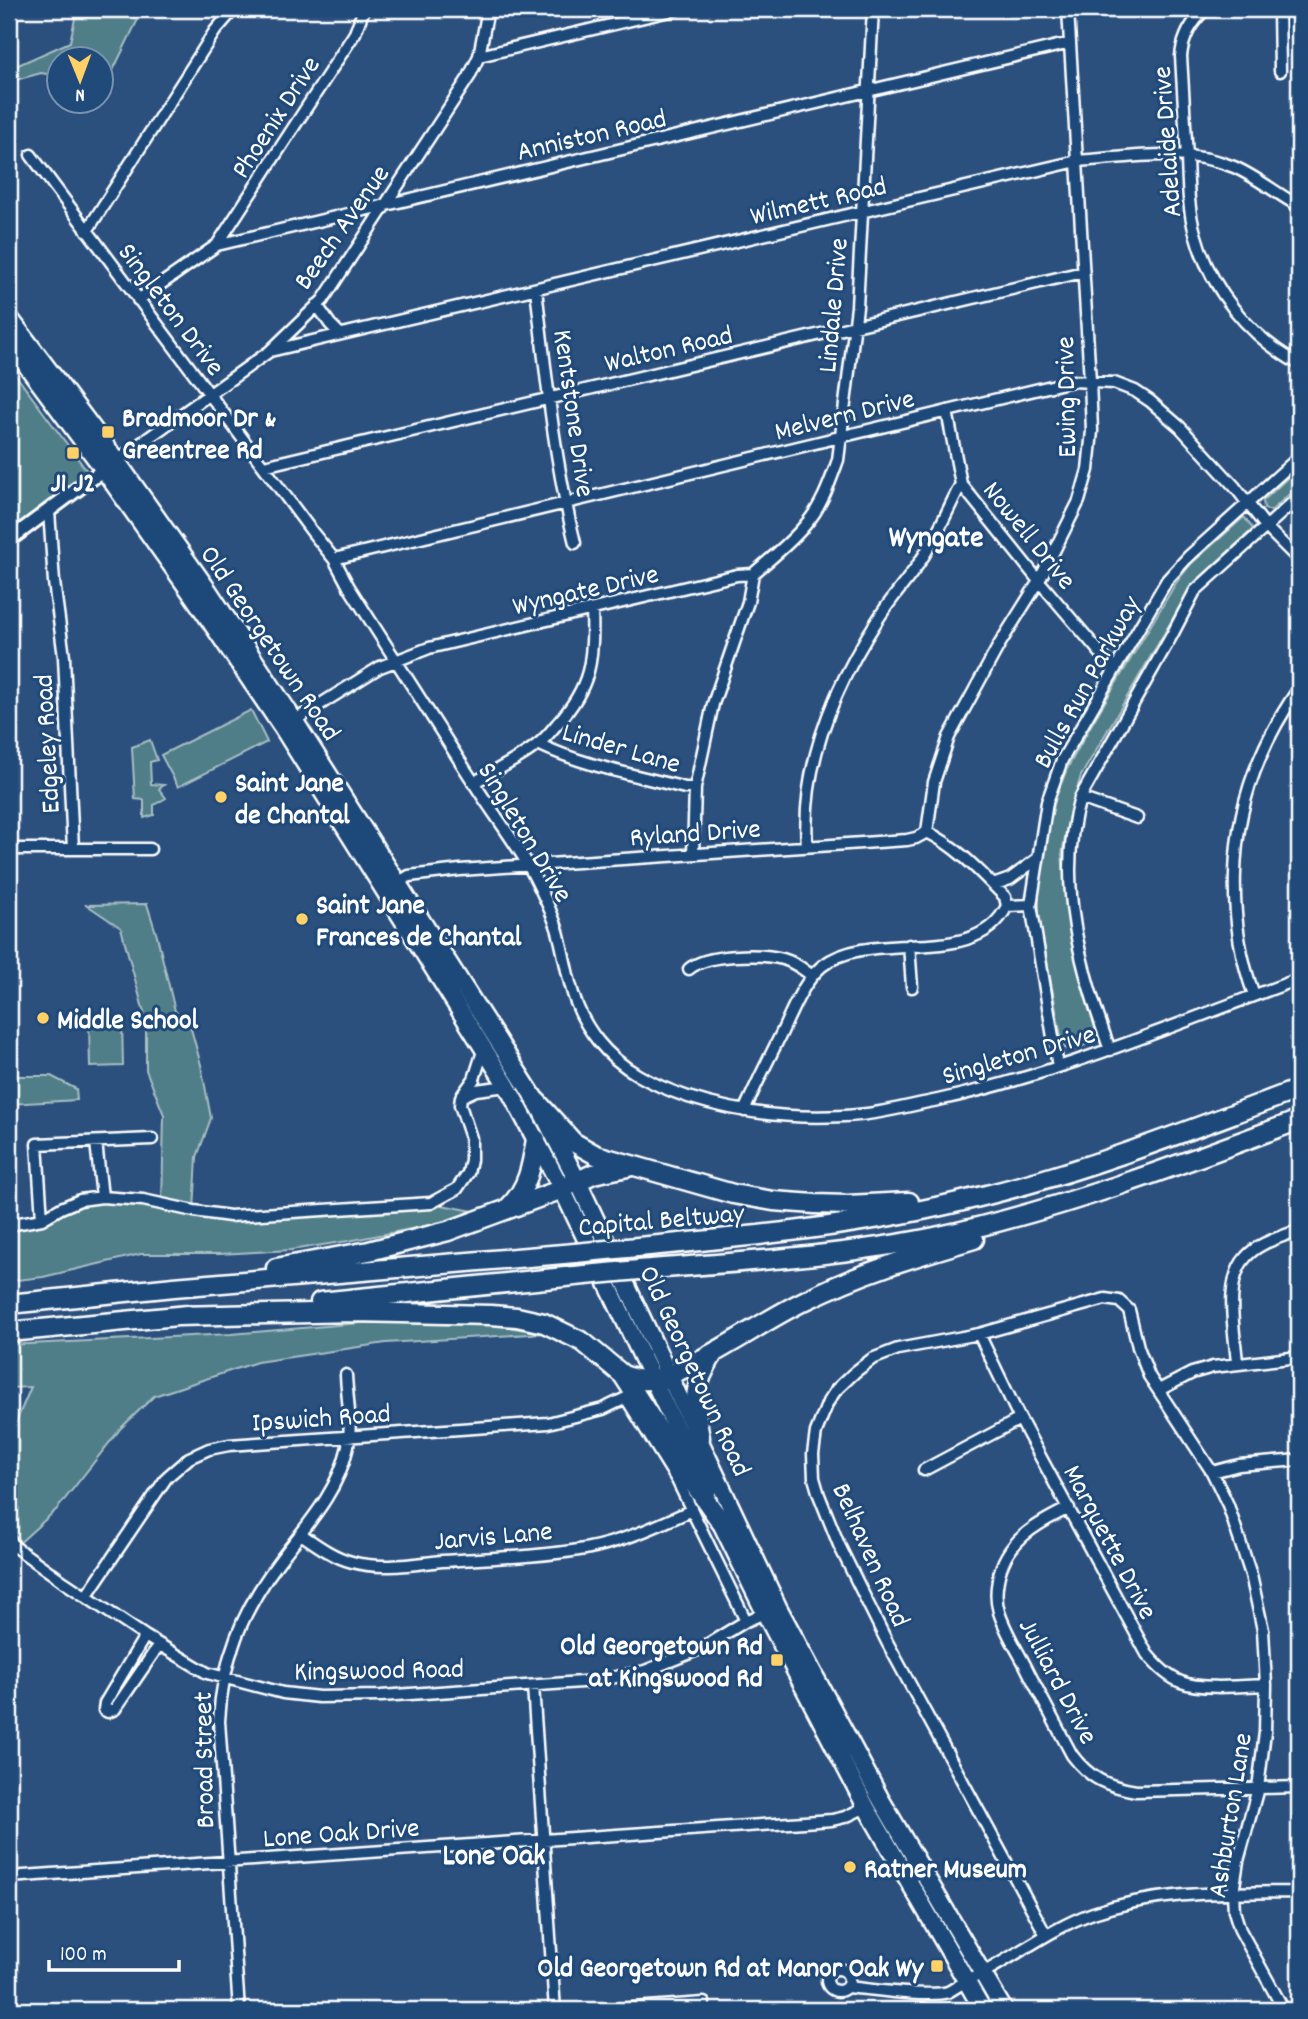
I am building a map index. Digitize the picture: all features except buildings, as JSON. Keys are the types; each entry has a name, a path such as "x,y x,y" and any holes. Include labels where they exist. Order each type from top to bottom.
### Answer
{"highway":[{"name":"Capital Beltway","path":"9,1304 751,1237 867,1220 928,1209 1027,1185 1142,1148 1299,1089"},
{"path":"537,1102 577,1144 596,1155 733,1194 773,1201 847,1205 914,1202 1027,1185"},
{"name":"Capital Beltway","path":"9,1332 872,1248 933,1237 1033,1213 1152,1176 1299,1121"},
{"path":"504,1212 518,1199 526,1183 536,1139"},
{"path":"174,1287 369,1251 448,1231 504,1212 608,1170 631,1166"},
{"path":"177,1316 355,1312 517,1317 544,1323 565,1332 583,1342 623,1375 637,1381 662,1377 713,1354 804,1301 873,1270 1036,1219 1152,1176"},
{"path":"700,1438 695,1397 700,1377 713,1354"},
{"path":"623,1375 721,1522"}],"main road":[{"name":"Old Georgetown Road","path":"9,317 110,465 193,596 288,724 391,886 537,1102 570,1185 662,1377 721,1522 1003,2010"},
{"name":"Old Georgetown Road","path":"9,342 110,465"},
{"name":"Old Georgetown Road","path":"391,886 536,1139 570,1185"},
{"name":"Old Georgetown Road","path":"662,1377 700,1438 772,1610 866,1807 983,2010"}],"street":[{"path":"87,231 214,33 234,9"},
{"name":"Phoenix Drive","path":"217,245 355,33 364,9"},
{"name":"Beech Avenue","path":"9,540 270,351 323,300 469,77 480,56 488,9"},
{"path":"480,56 678,9"},
{"name":"Lindale Drive","path":"840,438 857,306 873,9"},
{"name":"Ewing Drive","path":"927,832 934,782 949,737 999,645 1039,581 1079,501 1088,470 1092,431 1090,382 1068,9"},
{"name":"Adelaide Drive","path":"1206,9 1193,22 1183,41 1181,56 1189,202 1195,233 1207,267 1235,313 1274,349 1299,364"},
{"path":"1279,9 1280,71"},
{"name":"Anniston Road","path":"138,300 217,245 1070,43"},
{"name":"Wilmett Road","path":"270,351 1077,162 1170,154 1208,159 1234,167 1256,178 1299,206"},
{"name":"Singleton Drive","path":"31,155 334,559 349,587 528,866 559,931 569,985 579,1012 598,1041 620,1064 662,1088 744,1111 781,1116 846,1116 982,1090 1110,1050 1299,979"},
{"name":"Walton Road","path":"264,466 1083,272"},
{"name":"Kentstone Drive","path":"536,289 565,503 575,543"},
{"path":"317,305 340,334"},
{"name":"Melvern Drive","path":"334,559 1072,381 1114,383 1135,391 1150,401 1180,427 1267,528 1299,560"},
{"name":"Nowell Drive","path":"947,411 961,484 1114,669"},
{"path":"692,854 695,788 713,704 748,602 753,575 807,524 830,483 838,460 840,438"},
{"name":"Bulls Run Parkway","path":"1058,1067 1031,905 1047,802 1062,760 1167,580 1188,557 1299,457"},
{"path":"807,846 811,780 834,700 857,654 881,615 922,559 961,484"},
{"name":"Bulls Run Parkway","path":"1110,1050 1081,958 1072,905 1070,846 1080,798 1195,591 1299,497"},
{"name":"Edgeley Road","path":"49,511 54,582 64,657 73,849"},
{"name":"Wyngate Drive","path":"288,724 380,667 429,648 737,575 753,575"},
{"path":"474,783 538,744 571,708 587,678 594,645 592,610"},
{"path":"1254,995 1237,931 1235,896 1238,845 1245,805 1259,759 1299,688"},
{"name":"Linder Lane","path":"538,744 585,762 685,788 695,788"},
{"path":"1080,798 1137,818"},
{"path":"744,1111 799,996 812,976 833,959 854,950 953,942 974,937 997,922 1007,906 1005,897 956,850 927,832"},
{"name":"Ryland Drive","path":"391,886 409,876 460,870 907,839 927,832"},
{"path":"9,849 150,849"},
{"path":"993,885 1010,879 1037,859"},
{"path":"1007,906 1031,905"},
{"path":"909,945 912,987"},
{"path":"689,968 705,960 738,956 781,958 812,976"},
{"path":"9,1225 42,1219 80,1200 102,1197 143,1200 230,1216 431,1203 457,1189 468,1172 472,1147 460,1105 461,1097 474,1079 484,1048"},
{"path":"461,1097 476,1090 508,1086"},
{"path":"42,1219 37,1144 152,1139"},
{"path":"96,1142 102,1197"},
{"path":"1237,1363 1232,1288 1235,1275 1246,1257 1266,1243 1299,1230"},
{"name":"Belhaven Road","path":"1046,1935 887,1642 839,1545 814,1479 813,1454 816,1432 828,1402 836,1390 872,1359 898,1349 979,1334 1105,1299 1119,1301 1129,1310"},
{"name":"Ashburton Lane","path":"1129,1310 1138,1347 1149,1376 1212,1472 1228,1505 1251,1576 1263,1630 1265,1732 1258,1788 1238,1861 1233,1893 1234,1911 1240,1930 1284,2010"},
{"name":"Marquette Drive","path":"979,1334 1020,1419 1147,1654 1157,1666 1180,1682 1194,1686 1266,1685"},
{"path":"1159,1390 1192,1373 1213,1367 1299,1357"},
{"name":"Broad Street","path":"239,2010 219,1721 223,1678 229,1653 246,1613 276,1565 332,1489 340,1473 350,1438 346,1376"},
{"name":"Ipswich Road","path":"87,1595 167,1477 189,1458 209,1449 229,1445 548,1423 603,1409 626,1398 677,1480 690,1511"},
{"path":"924,1470 1020,1419"},
{"path":"1212,1472 1239,1465 1299,1461"},
{"name":"Julliard Drive","path":"1069,1508 1042,1521 1022,1535 1000,1567 996,1589 998,1611 1011,1639 1072,1755 1081,1767 1114,1787 1136,1791 1299,1787"},
{"path":"690,1511 746,1622"},
{"name":"Jarvis Lane","path":"301,1534 324,1550 351,1562 367,1565 406,1564 587,1549 637,1534 690,1511"},
{"name":"Kingswood Road","path":"9,1539 15,1548 145,1636 206,1673 283,1693 319,1697 381,1696 596,1681 645,1671 700,1649 772,1610"},
{"path":"145,1636 105,1703 104,1710 108,1712 115,1709 159,1645"},
{"path":"533,1686 555,2010"},
{"name":"Lone Oak Drive","path":"9,1877 832,1819 845,1817 880,1798"},
{"path":"847,1987 925,1994 947,1992 1046,1935 1091,1914 1140,1900 1170,1895 1299,1892"},
{"path":"606,2010 704,2003"}],"green space":[{"path":"77,9 143,9 116,64 116,46 61,46 70,42"},
{"path":"46,53 46,74 9,82 9,66 16,66"},
{"path":"9,366 87,471 9,531"},
{"path":"1299,467 1299,485 1271,511 1264,509 1263,501"},
{"path":"1244,517 1253,529 1193,584 1081,776 1069,815 1062,854 1069,929 1097,1035 1095,1041 1071,1051 1063,1047 1039,918 1039,882 1056,797 1067,769 1090,727 1176,583 1191,564"},
{"path":"251,710 267,742 178,787 161,755"},
{"path":"150,740 157,760 150,762 151,784 164,785 159,789 166,798 154,805 154,815 144,818 144,800 135,799 132,747"},
{"path":"147,904 175,1011 190,1025 211,1118 197,1157 194,1211 230,1216 431,1203 489,1214 291,1250 220,1254 141,1254 43,1277 9,1281 9,1225 80,1200 162,1204 164,1115 146,1070 146,1020 121,928 87,905"},
{"path":"122,1020 123,1066 90,1067 89,1021"},
{"path":"9,1076 51,1076 76,1089 77,1100 9,1104"},
{"path":"475,1322 546,1333 386,1343 257,1362 154,1396 121,1428 57,1509 15,1547 9,1539 9,1438 31,1387 9,1388 9,1345 231,1334 361,1323"}],"place":[{"name":"Bradmoor Dr & Greentree Rd","path":"108,432"},
{"name":"J1 J2","path":"73,453"},
{"name":"Saint Jane de Chantal","path":"221,797"},
{"name":"Saint Jane Frances de Chantal","path":"302,919"},
{"name":"Middle School","path":"43,1018"},
{"name":"Old Georgetown Rd at Kingswood Rd","path":"777,1660"},
{"name":"Ratner Museum","path":"850,1867"},
{"name":"Old Georgetown Rd at Manor Oak Wy","path":"937,1966"}],"district":[{"name":"Wyngate","path":"936,536"},
{"name":"Lone Oak","path":"494,1854"}]}
